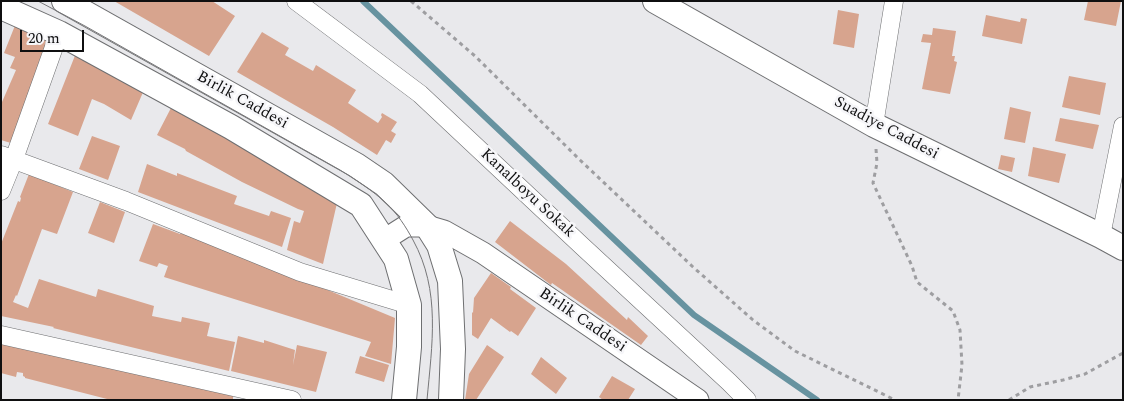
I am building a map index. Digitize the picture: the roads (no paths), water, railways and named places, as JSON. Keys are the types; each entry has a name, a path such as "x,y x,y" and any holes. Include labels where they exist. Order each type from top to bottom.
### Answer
{"main road":[{"name":"Birlik Caddesi","path":"64,1 356,164 384,184 420,219"},
{"name":"Suadiye Caddesi","path":"655,1 874,125 1123,248"},
{"name":"Birlik Caddesi","path":"1,6 59,33 231,128 361,205 396,259 409,305 409,347 404,400"},
{"path":"420,219 440,245 450,282 453,349 451,400"}],"street":[{"name":"Kanalboyu Sokak","path":"296,1 420,94 747,400"},
{"path":"874,125 894,1"},
{"path":"1,192 8,157 59,33"},
{"path":"1101,236 1123,126"},
{"path":"8,157 126,201 300,272 409,305"},
{"name":"Birlik Caddesi","path":"384,240 420,219 444,230 483,253 698,400"},
{"path":"1,335 292,400"}],"waterway":[{"path":"363,1 694,315 817,400"}],"tram line":[{"path":"38,1 340,170 370,189 390,207 401,220 413,240 422,259 428,279 431,298 432,338 427,400"}]}
